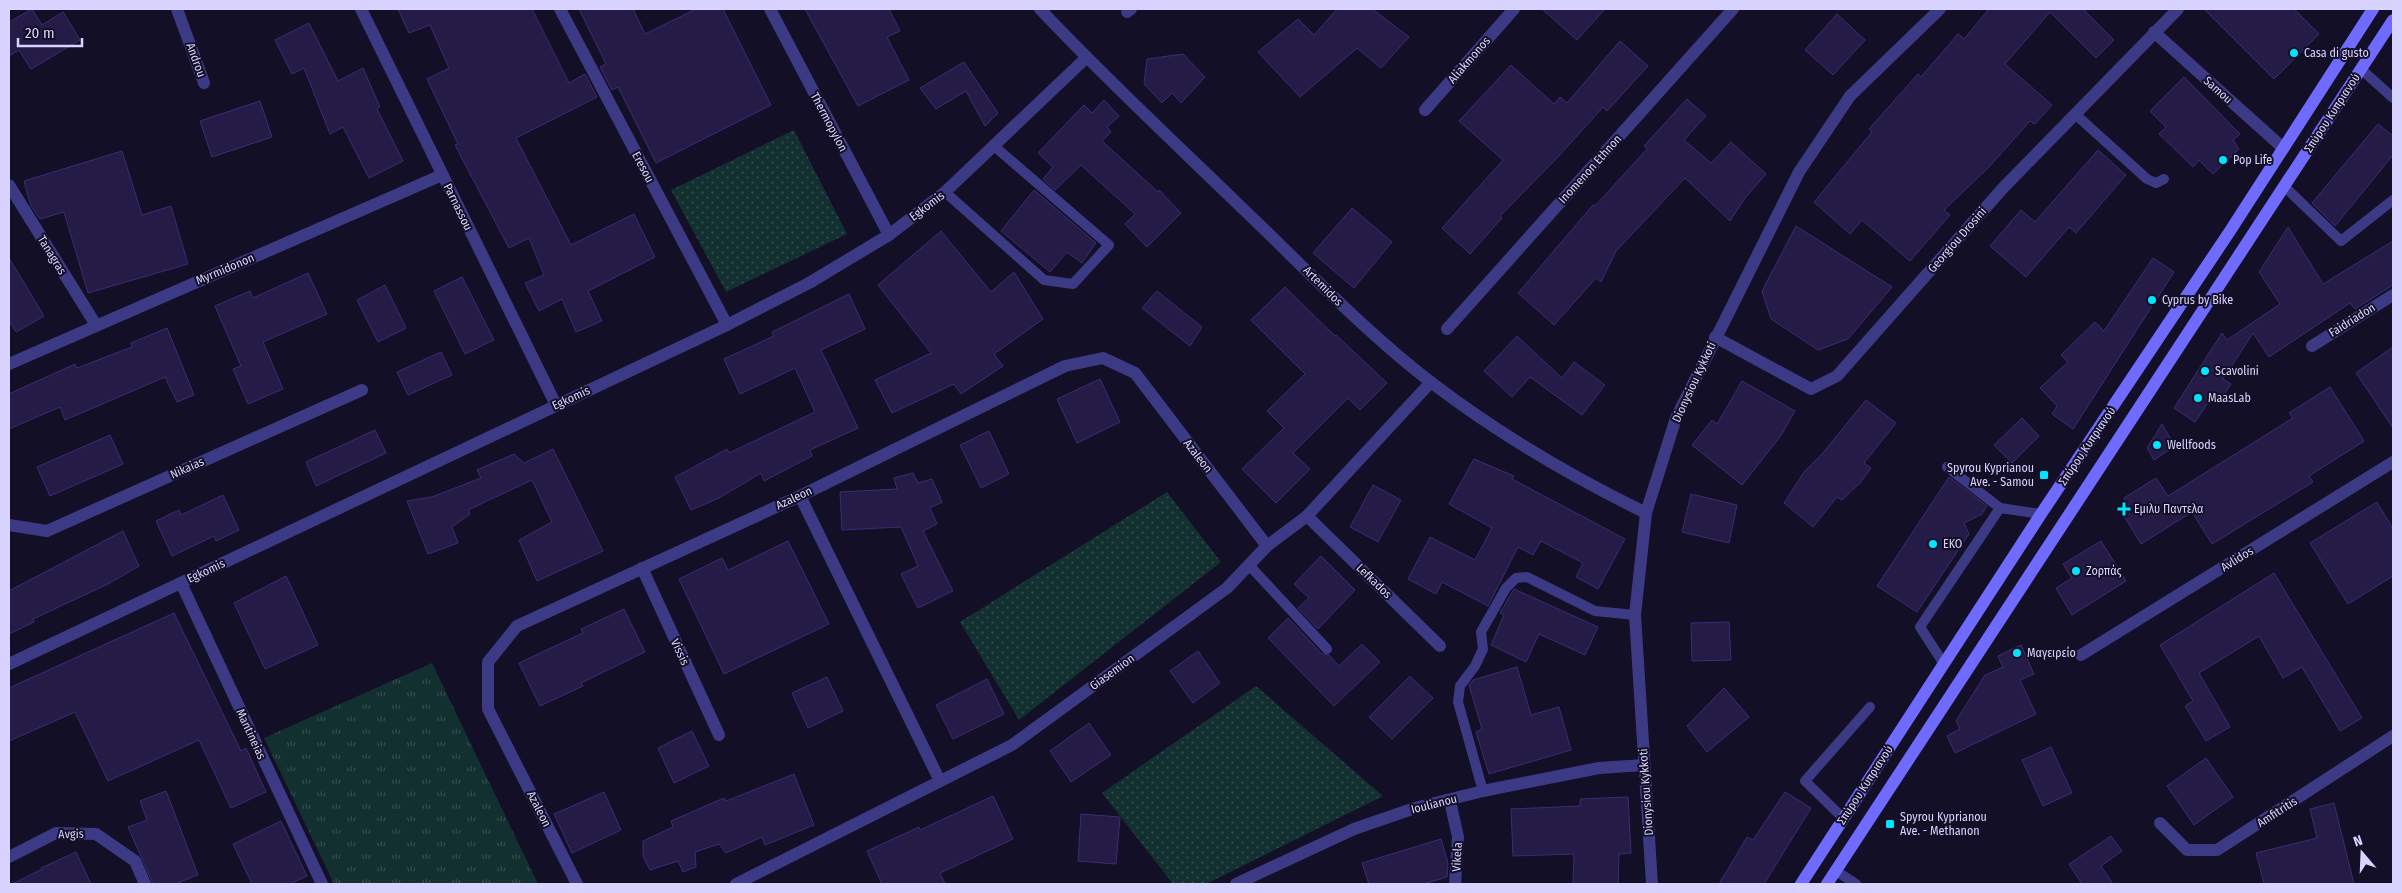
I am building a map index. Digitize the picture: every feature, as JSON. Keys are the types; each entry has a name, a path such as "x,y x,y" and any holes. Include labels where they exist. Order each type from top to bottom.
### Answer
{"main road":[{"name":"Σπύρου Κυπριανού","path":"1801,884 2042,514 2230,231 2372,9"},
{"name":"Σπύρου Κυπριανού","path":"1827,884 2393,20"}],"street":[{"name":"Androu","path":"177,9 204,83"},
{"name":"Parnassou","path":"361,9 556,404"},
{"name":"Eresou","path":"560,9 727,325"},
{"name":"Thermopylon","path":"770,9 889,235"},
{"name":"Artemidos","path":"1040,9 1086,58 1353,316 1431,382 1512,441 1586,484 1646,513"},
{"name":"Aliakmonos","path":"1425,110 1514,9"},
{"name":"Inomenon Ethnon","path":"1447,329 1733,9"},
{"name":"Dionysiou Kykkoti","path":"1652,884 1635,615 1646,513 1676,418 1799,172 1845,104 1940,9"},
{"name":"Georgiou Drosini","path":"1715,337 1811,389 1837,376 2003,188 2178,9"},
{"name":"Samou","path":"2154,32 2282,147"},
{"name":"Egkomis","path":"9,664 556,404 727,325 809,284 889,235 945,192 1086,58"},
{"name":"Myrmidonon","path":"9,364 442,175"},
{"name":"Tanagras","path":"9,185 96,325"},
{"name":"Faidriadon","path":"2312,346 2393,295"},
{"name":"Azaleon","path":"577,884 488,709 488,662 517,626 800,496 1065,366 1103,358 1135,373 1267,546"},
{"name":"Giasemion","path":"736,884 759,880 940,781 1012,745 1227,588 1267,546 1307,516 1431,382"},
{"name":"Nikaias","path":"9,525 47,531 362,390"},
{"name":"Avlidos","path":"2081,655 2393,462"},
{"path":"800,496 940,781"},
{"name":"Lefkados","path":"1307,516 1440,646"},
{"name":"Vissis","path":"642,568 719,735"},
{"name":"Mantineias","path":"181,583 322,884"},
{"name":"Amfitritis","path":"2160,823 2187,850 2217,850 2393,736"},
{"name":"Ioulianou","path":"1236,884 1354,829 1415,808 1450,801 1483,791 1599,768 1644,765"},
{"name":"Vikela","path":"1450,801 1458,837 1455,884"},
{"name":"Avgis","path":"9,857 56,833 96,834 135,861 145,884"}],"lane":[{"path":"2361,69 2393,98"},
{"path":"2075,114 2147,179 2156,183 2164,179"},
{"path":"945,192 1044,280 1073,284 1109,245 994,146"},
{"path":"2284,186 2341,241 2393,200"},
{"path":"1947,467 2000,508 2042,514"},
{"path":"1944,664 1920,627 2000,508"},
{"path":"1249,565 1328,649"},
{"path":"1483,791 1458,702 1460,686 1475,666 1483,649 1481,632 1506,588 1516,578 1526,577 1595,611 1635,615"},
{"path":"1843,818 1805,781 1870,707"},
{"path":"1836,871 1856,884"}],"green space":[{"path":"794,130 847,234 726,292 671,190"},
{"path":"1167,492 1221,562 1019,720 960,622"},
{"path":"432,663 538,884 334,884 264,738"},
{"path":"1256,686 1383,796 1206,884 1173,884 1102,793"}],"building":[{"path":"32,9 42,25 63,12 80,40 31,69 19,50 9,56 9,22"},
{"path":"398,9 532,9 569,83 585,74 597,97 516,138 571,245 634,214 655,257 588,291 602,321 576,332 562,299 539,311 525,283 544,275 529,238 509,248 455,145 458,144 427,79 449,68 430,25 409,33"},
{"path":"579,9 633,9 645,34 696,9 723,9 771,105 656,163 618,87 612,90 600,67 606,64"},
{"path":"805,9 889,9 900,31 887,37 909,80 858,106"},
{"path":"1337,9 1372,9 1409,37 1381,68 1357,48 1300,97 1258,52 1298,19 1314,35"},
{"path":"1542,9 1605,9 1577,40"},
{"path":"1989,9 2083,9 2114,40 2096,58 2050,12 2005,64 2052,105 2035,124 2030,121 1989,167 1944,210 1950,215 1910,261 1862,220 1850,234 1814,202 1872,132 1869,129 1918,74 1921,77 1958,34 1964,39"},
{"path":"2204,9 2294,9 2319,34 2274,79"},
{"path":"1837,14 1865,40 1833,75 1805,50"},
{"path":"309,23 338,81 363,68 380,107 377,109 403,161 369,178 343,127 330,134 304,68 292,74 275,40"},
{"path":"1620,41 1648,66 1607,111 1603,107 1557,158 1500,216 1502,218 1470,254 1442,228 1503,160 1459,121 1511,65 1554,104 1560,97 1567,103"},
{"path":"1183,54 1205,77 1181,103 1172,93 1162,103 1144,84 1147,59"},
{"path":"964,62 998,113 985,126 966,91 936,109 920,88"},
{"path":"2184,77 2240,134 2233,140 2239,149 2213,174 2199,160 2193,167 2159,134 2166,127 2150,111"},
{"path":"1687,99 1706,116 1684,140 1711,163 1731,142 1766,174 1745,198 1730,221 1685,178 1616,251 1601,282 1596,278 1554,325 1518,293 1593,205 1595,206 1647,149 1644,146"},
{"path":"1104,100 1119,116 1107,127 1111,132 1102,141 1158,192 1159,190 1181,213 1147,247 1125,224 1135,214 1081,165 1055,190 1043,179 1053,167 1038,153 1084,105 1092,113"},
{"path":"260,101 272,137 212,157 200,121"},
{"path":"2378,124 2393,136 2393,155 2335,226 2312,203"},
{"path":"2098,150 2126,175 2076,233 2069,227 2026,277 1990,246 2021,210 2035,222"},
{"path":"122,151 142,215 171,206 188,264 88,293 64,212 40,219 31,206 24,181"},
{"path":"1034,190 1096,243 1082,263 1067,252 1050,272 1001,231"},
{"path":"1352,208 1392,242 1354,288 1313,253"},
{"path":"1796,226 1892,287 1848,339 1818,350 1771,319 1762,291"},
{"path":"2288,227 2323,284 2393,241 2393,285 2355,309 2350,303 2269,357 2253,333 2223,379 2231,384 2221,400 2213,395 2195,422 2174,408 2222,333 2227,340 2280,304 2259,272"},
{"path":"941,231 991,292 1014,272 1043,319 994,354 1003,366 961,394 954,384 892,413 875,380 931,353 878,285"},
{"path":"9,258 44,316 16,332 9,320"},
{"path":"2153,258 2174,272 2073,429 2052,414 2057,406 2040,388 2068,362 2061,355 2095,322 2104,331"},
{"path":"308,273 327,314 263,342 283,389 248,404 233,369 241,366 215,306 250,291 253,298"},
{"path":"462,277 494,340 465,354 434,291"},
{"path":"385,285 406,328 378,342 357,300"},
{"path":"1285,287 1387,383 1360,410 1348,398 1293,453 1310,469 1276,503 1242,469 1284,428 1267,411 1305,374 1251,320"},
{"path":"1157,291 1202,327 1190,346 1142,308"},
{"path":"849,294 865,329 821,350 858,428 810,450 812,456 764,481 761,473 719,498 691,510 675,477 727,449 729,453 815,412 795,368 740,394 724,359 774,336 772,332"},
{"path":"167,328 194,395 177,402 165,377 65,420 60,407 9,429 9,394 75,364 77,368 132,347 131,343"},
{"path":"1517,336 1562,378 1574,362 1605,385 1582,415 1530,377 1512,397 1484,371"},
{"path":"2393,347 2393,428 2356,373"},
{"path":"441,352 452,375 408,395 397,372"},
{"path":"1100,379 1120,422 1077,443 1057,399"},
{"path":"1742,381 1795,411 1780,437 1742,485 1692,445 1712,420 1717,424"},
{"path":"2330,387 2364,441 2309,476 2313,482 2212,544 2192,512 2141,544 2121,511 2129,506 2124,498 2156,478 2168,496 2293,418 2289,413"},
{"path":"1866,400 1896,423 1864,463 1871,468 1860,483 1842,500 1837,497 1813,527 1784,503 1804,472 1822,454"},
{"path":"2022,418 2039,436 2012,463 1994,445"},
{"path":"2162,424 2175,446 2154,460 2147,448"},
{"path":"375,430 386,453 316,486 306,462"},
{"path":"989,431 1009,474 981,488 960,445"},
{"path":"110,435 123,464 50,496 37,467"},
{"path":"553,449 603,551 537,581 519,540 552,522 532,480 468,510 470,514 452,527 458,543 428,554 407,501 432,497 481,478 477,470 514,454 524,463"},
{"path":"1474,459 1514,476 1512,479 1625,539 1598,589 1576,577 1583,563 1541,541 1533,555 1518,547 1488,606 1442,582 1436,594 1408,579 1430,537 1475,560 1492,528 1449,504"},
{"path":"913,473 918,483 932,479 942,502 930,508 937,524 923,531 953,591 918,608 901,574 918,566 901,527 842,530 840,492 897,489 894,478"},
{"name":"EKO","path":"1949,477 1987,506 1982,514 1964,523 1969,534 1917,612 1877,586"},
{"path":"1373,485 1401,500 1378,542 1350,527"},
{"path":"1691,494 1737,505 1729,543 1682,532"},
{"path":"223,495 239,530 216,541 214,536 172,556 156,521 179,510 181,515"},
{"path":"2377,502 2393,529 2393,576 2348,604 2310,543"},
{"path":"123,531 139,566 108,584 33,619 34,622 9,634 9,591"},
{"path":"788,541 829,624 724,674 679,579 722,558 728,570"},
{"path":"2101,541 2126,581 2072,615 2056,588 2072,578 2063,564"},
{"path":"1321,556 1355,590 1318,629 1298,608 1309,598 1294,584"},
{"path":"2274,573 2362,718 2340,731 2302,667 2283,678 2259,636 2199,673 2230,727 2206,741 2185,706 2193,701 2160,645"},
{"path":"286,576 318,645 265,669 234,603"},
{"path":"1514,589 1598,627 1585,655 1539,634 1526,662 1491,645 1504,615 1500,613"},
{"path":"624,609 645,652 581,683 583,686 540,706 519,663 583,633 581,629"},
{"path":"174,613 241,751 246,748 266,792 231,808 199,740 108,781 75,712 9,741 9,688"},
{"path":"1288,618 1322,654 1329,655 1339,666 1362,644 1380,662 1334,706 1268,638"},
{"path":"1729,622 1731,660 1692,661 1691,623"},
{"path":"2021,645 2034,674 2020,680 2036,714 1955,753 1947,736 1960,729 1956,721 1985,675 2003,667 1998,656"},
{"path":"1198,651 1220,683 1193,703 1170,671"},
{"path":"1517,667 1531,715 1559,707 1571,750 1489,774 1476,732 1482,729 1469,685 1473,680"},
{"path":"1410,676 1433,698 1392,739 1369,717"},
{"path":"827,677 843,711 808,728 792,693"},
{"path":"987,679 1004,714 953,739 936,705"},
{"path":"1724,688 1749,717 1707,752 1687,726"},
{"path":"1089,723 1111,755 1071,782 1050,751"},
{"path":"692,731 709,766 674,783 658,748"},
{"path":"2051,747 2072,793 2043,806 2022,760"},
{"path":"2206,758 2233,797 2194,825 2167,786"},
{"path":"794,774 814,825 765,845 762,837 726,853 719,844 695,852 696,867 683,872 678,861 650,870 643,856 643,841 673,827 671,821 724,798 726,801"},
{"path":"166,791 198,875 175,884 153,884 128,827 147,820 140,801"},
{"path":"604,792 621,830 572,853 554,814"},
{"path":"1785,792 1811,808 1764,884 1719,884 1747,837 1753,840"},
{"path":"993,796 1013,839 940,873 945,884 882,884 867,851 919,827 920,830"},
{"path":"1628,797 1631,853 1619,854 1618,884 1573,884 1574,854 1513,856 1511,809 1580,806 1580,799"},
{"path":"2334,803 2354,884 2264,884 2256,853 2317,838 2310,809"},
{"path":"1081,814 1120,817 1116,864 1078,861"},
{"path":"281,821 307,876 290,884 252,884 233,844"},
{"path":"2111,836 2122,851 2101,866 2113,884 2082,884 2069,864"},
{"path":"1441,839 1448,863 1447,877 1423,884 1369,884 1362,863"},
{"path":"76,852 91,884 12,884 41,868"}],"place":[{"name":"Casa di gusto","path":"2294,53"},
{"name":"Pop Life","path":"2223,160"},
{"name":"Cyprus by Bike","path":"2152,300"},
{"name":"Scavolini","path":"2205,371"},
{"name":"MaasLab","path":"2198,398"},
{"name":"Wellfoods","path":"2157,445"},
{"name":"Spyrou Kyprianou Ave. - Samou","path":"2044,475"},
{"name":"Εμιλυ Παντελα","path":"2124,509"},
{"name":"EKO","path":"1933,544"},
{"name":"Ζορπάς","path":"2076,571"},
{"name":"Μαγειρείο","path":"2017,653"},
{"name":"Spyrou Kyprianou Ave. - Methanon","path":"1890,824"}]}
